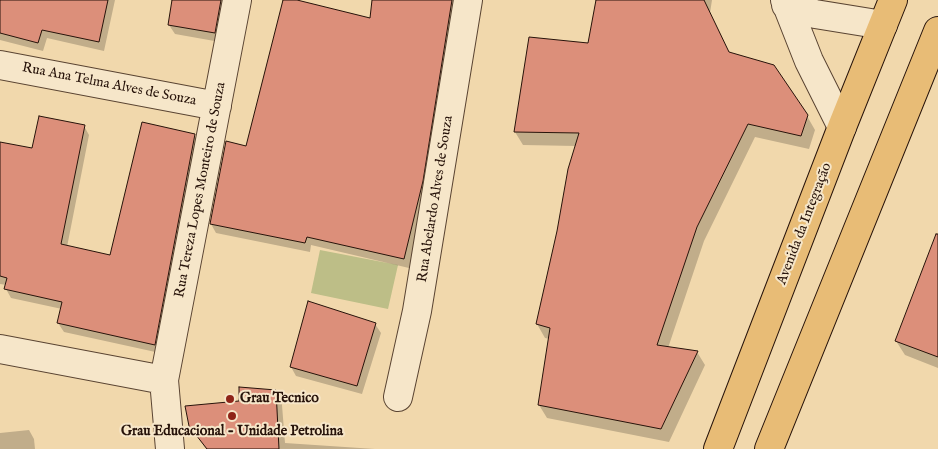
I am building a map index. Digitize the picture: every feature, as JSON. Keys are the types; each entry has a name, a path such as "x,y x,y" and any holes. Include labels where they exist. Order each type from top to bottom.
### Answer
{"main road":[{"name":"Avenida da Integração","path":"718,449 893,0"},
{"path":"769,449 938,31"}],"street":[{"name":"Rua Tereza Lopes Monteiro de Souza","path":"170,449 164,380 237,0"},
{"name":"Rua Abelardo Alves de Souza","path":"398,396 417,311 468,0"},
{"path":"786,2 815,14 883,25"},
{"path":"786,2 809,61 842,127"},
{"name":"Rua Ana Telma Alves de Souza","path":"0,64 217,106"},
{"path":"0,349 164,380"},
{"path":"0,366 60,361"}],"green space":[{"path":"320,250 398,265 388,309 311,293"}],"building":[{"path":"0,0 108,0 99,42 42,30 38,43 0,33"},
{"path":"172,0 221,0 215,33 168,25"},
{"path":"283,0 297,0 370,18 372,0 452,0 423,181 404,259 307,237 305,243 210,224 226,141 246,146"},
{"path":"596,0 704,0 729,52 774,65 808,115 801,136 748,124 697,227 657,345 698,351 661,429 538,405 550,328 536,324 557,231 568,169 579,133 514,132 529,37 588,43"},
{"path":"39,116 85,125 61,244 110,255 142,122 195,134 155,345 57,323 62,302 4,289 7,278 0,276 0,142 32,148"},
{"path":"936,234 938,234 938,357 895,341"},
{"path":"308,301 376,323 357,386 290,367"},
{"name":"Grau Educacional - Unidade Petrolina","path":"239,387 276,390 279,449 207,449 189,426 185,406 239,401"}],"place":[{"name":"Grau Tecnico","path":"230,399"},
{"name":"Grau Educacional - Unidade Petrolina","path":"232,416"}]}
